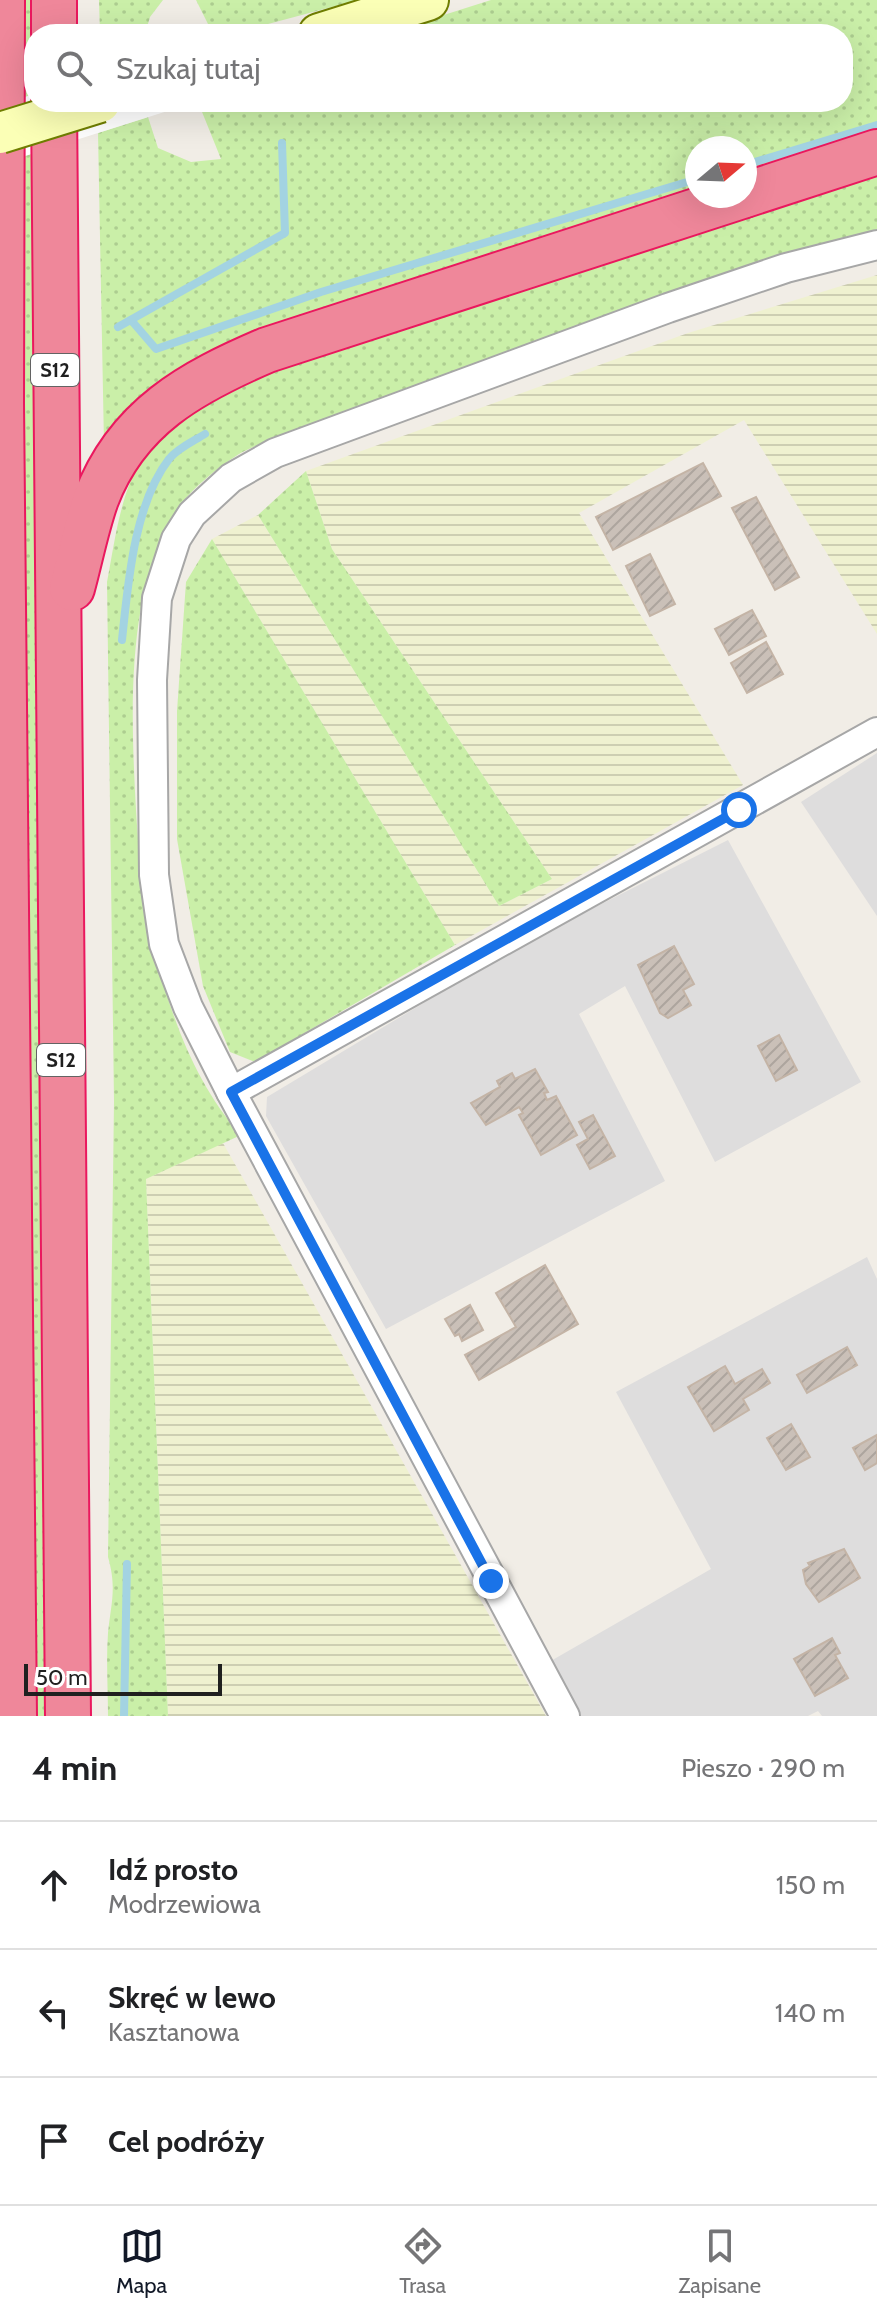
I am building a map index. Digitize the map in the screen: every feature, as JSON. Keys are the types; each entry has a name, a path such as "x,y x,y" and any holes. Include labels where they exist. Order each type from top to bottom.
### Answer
{"highway":[{"name":"S12","path":"2,0 3,827 14,1716"},
{"path":"54,0 54,24"},
{"name":"S12","path":"54,112 68,1716"},
{"path":"757,192 877,152"},
{"path":"59,637 97,498 118,456 140,427 170,400 206,376 267,350 707,208"}],"main road":[{"path":"351,24 428,0"},
{"path":"0,133 68,112"}],"street":[{"path":"565,1716 231,1092 173,972 157,908 154,875 152,632 166,567 176,539 192,514 212,493 251,465 308,440 756,278 877,245"},
{"path":"231,1092 877,732"}],"shaded area":[{"path":"877,753 877,916 801,802"},
{"path":"728,840 861,1082 715,1162 625,986 579,1014 665,1181 386,1329 266,1116 267,1097 520,945"},
{"path":"867,1257 877,1279 877,1716 822,1716 818,1711 808,1716 580,1716 549,1662 711,1569 616,1392"}],"green space":[{"path":"18,0 37,0 36,24 24,24 24,112 34,112 50,1716 28,1716"},
{"path":"99,0 163,0 148,24 100,24"},
{"path":"196,0 358,0 268,24 208,24"},
{"path":"491,0 877,0 877,139 757,178 757,136 685,136 685,200 259,339 104,444 98,133 148,117 158,148 191,162 221,159 202,112 853,112 853,24 415,24"},
{"path":"877,167 877,232 598,322 250,448 222,466 189,495 176,511 159,543 148,578 135,656 133,735 139,851 152,938 177,1024 194,1065 215,1102 241,1135 146,1179 168,1716 108,1716 107,1643 113,1587 108,1557 114,1101 107,582 119,518 135,471 162,432 238,376"},
{"path":"877,275 877,634 744,420 579,513 743,785 455,945 212,539 258,515 499,906 552,879 332,549 306,471 688,333"},
{"path":"306,471 332,549 552,879 499,906 258,515"},
{"path":"212,539 455,945 255,1062 230,1052 203,986 177,839 177,711 186,582"},
{"path":"223,1143 546,1716 168,1716 146,1179"}],"pier":[{"path":"24,97 24,112 164,112 0,164 0,105"}],"building":[{"path":"703,463 721,496 613,550 596,517"},
{"path":"756,497 799,577 775,590 732,508"},
{"path":"650,554 675,604 650,616 626,566"},
{"path":"752,610 766,636 729,655 715,629"},
{"path":"766,642 783,674 747,693 731,663"},
{"path":"674,946 694,984 683,990 691,1005 668,1018 660,1013 638,965"},
{"path":"779,1035 797,1070 776,1081 758,1046"},
{"path":"535,1069 548,1092 544,1093 547,1100 556,1096 577,1135 541,1155 519,1115 523,1113 519,1107 486,1125 471,1103 500,1087 497,1081 512,1073 515,1079"},
{"path":"593,1115 615,1156 590,1169 577,1145 588,1139 579,1122"},
{"path":"545,1265 578,1324 479,1380 465,1355 516,1327 496,1293"},
{"path":"470,1305 483,1330 462,1341 459,1334 455,1336 445,1319"},
{"path":"847,1347 857,1365 807,1393 797,1375"},
{"path":"725,1366 735,1384 762,1369 770,1383 743,1399 749,1410 714,1431 688,1387"},
{"path":"791,1424 810,1457 786,1470 767,1438"},
{"path":"877,1435 877,1463 865,1470 853,1448"},
{"path":"844,1549 860,1578 819,1602 806,1584 803,1570 810,1566 808,1563"},
{"path":"832,1638 840,1653 835,1655 848,1678 815,1696 794,1659"}],"waterway":[{"path":"757,161 877,125"},
{"path":"118,327 285,233 282,143"},
{"path":"131,320 156,349 321,292 685,183"},
{"path":"122,640 135,545 148,498 169,459 205,434"},
{"path":"124,1716 127,1564"}],"route":[{"path":"491,1581 231,1092 474,954 739,810"}]}
